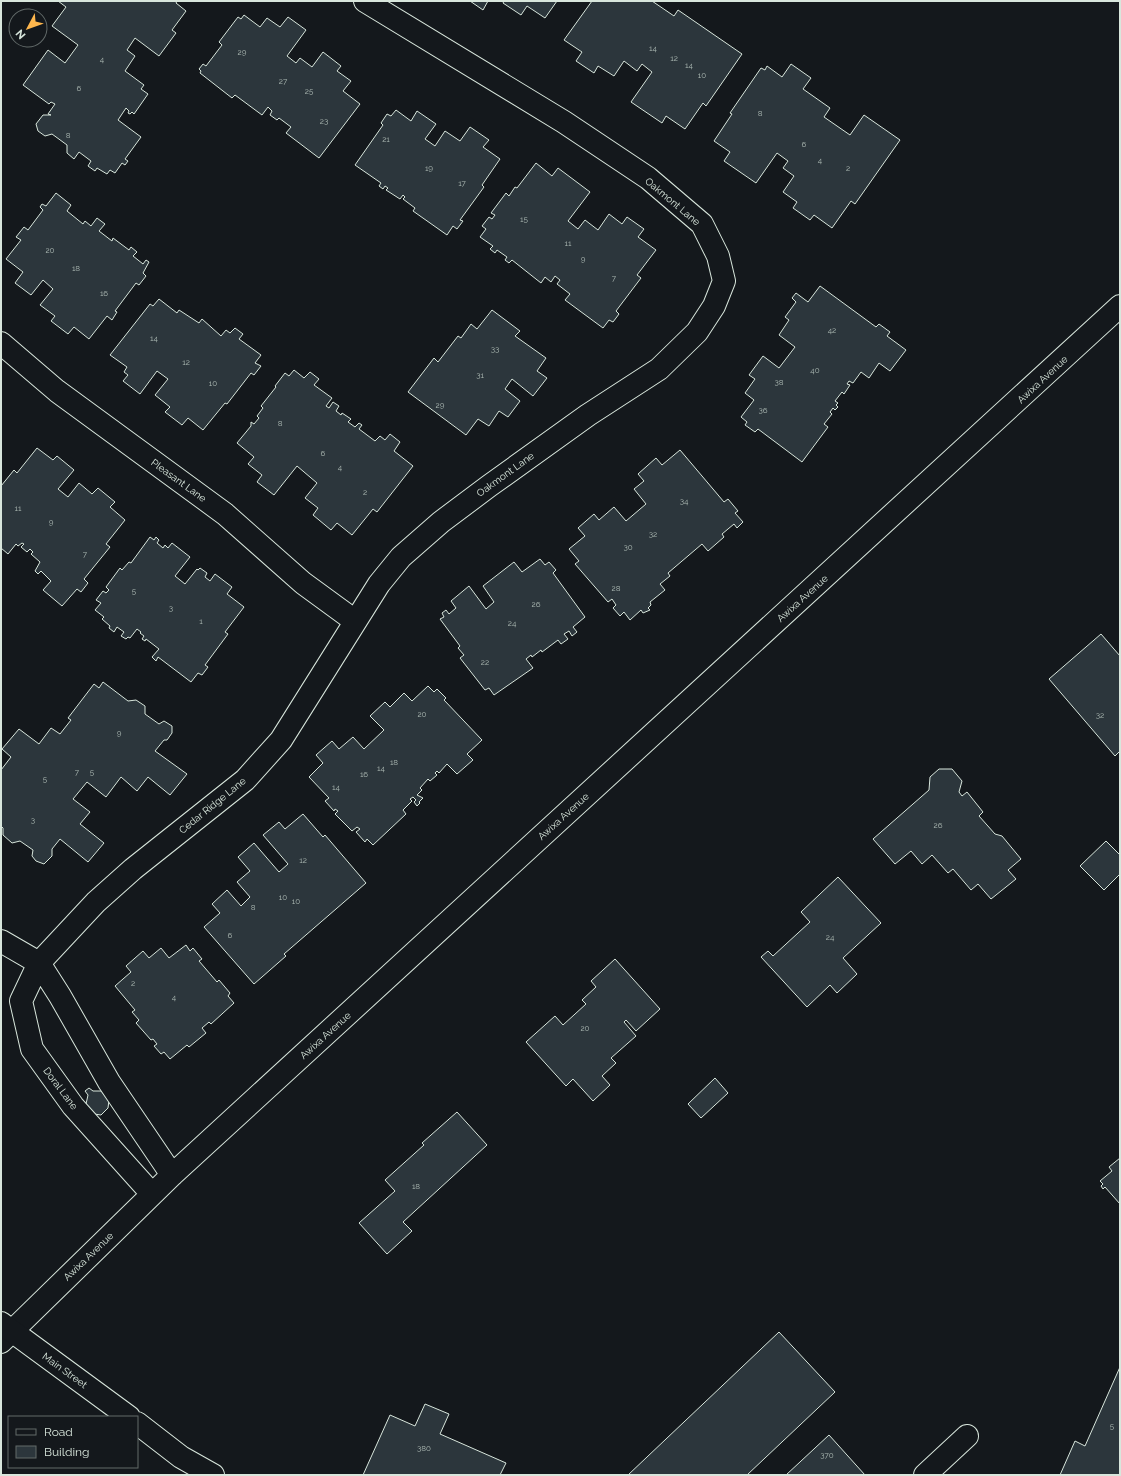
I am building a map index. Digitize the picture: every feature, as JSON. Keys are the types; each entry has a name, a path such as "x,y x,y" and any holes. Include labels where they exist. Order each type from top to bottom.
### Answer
{"street":[{"name":"Oakmont Lane","path":"355,621 379,584 401,557 441,522 588,415 659,369 697,332 714,306 724,281 718,256 702,224 648,178 564,122 364,1"},
{"name":"Awixa Avenue","path":"4,1332 172,1175 1120,306"},
{"name":"Pleasant Lane","path":"1,342 57,391 225,514 303,583 355,621"},
{"name":"Cedar Ridge Lane","path":"39,963 96,902 133,868 245,780 281,740 355,621"},
{"path":"1,941 39,963 60,996 109,1082 172,1175"},
{"name":"Doral Lane","path":"39,963 21,1001 32,1049 73,1106 152,1194"},
{"name":"Main Street","path":"4,1332 128,1416"},
{"path":"138,1424 181,1457 213,1475"},
{"path":"925,1475 967,1436"}],"building":[{"path":"58,1 177,1 176,3 186,11 172,30 176,33 159,56 135,38 127,50 135,56 125,71 144,85 141,89 148,94 134,114 132,112 130,114 128,113 129,111 126,108 118,120 141,137 125,159 128,161 125,165 122,163 115,173 110,170 107,174 97,168 95,171 88,166 91,161 79,152 74,159 67,153 67,145 52,134 45,136 38,131 36,124 43,115 51,115 48,114 55,104 51,102 49,104 23,85 48,50 65,63 78,45 52,26 66,7"},
{"path":"470,1 488,1 483,10"},
{"path":"504,1 557,1 545,18 527,6 521,15 503,3"},
{"path":"592,1 652,1 674,16 678,10 742,54 706,106 703,103 685,129 666,116 662,123 631,102 652,72 642,64 637,71 624,61 614,76 598,66 594,73 576,61 582,52 564,40"},
{"path":"244,15 260,27 267,18 280,27 288,17 306,30 287,56 296,63 300,58 312,67 323,52 341,66 337,71 351,81 343,91 360,104 319,158 286,133 291,127 279,118 277,120 270,115 272,111 268,107 262,115 235,95 232,98 200,73 201,71 199,69 203,64 206,66 222,45 219,42 238,17 241,19"},
{"path":"791,64 811,78 803,89 830,108 824,117 850,135 864,115 900,140 855,204 851,201 832,228 814,215 810,220 793,208 797,202 783,192 794,176 783,168 788,161 777,153 756,183 724,161 730,152 714,141 732,114 730,113 761,68 765,70 767,66 782,77"},
{"path":"396,110 411,121 417,111 436,124 425,139 435,146 445,131 460,141 470,127 489,140 483,147 500,159 482,185 484,187 460,220 463,221 457,229 453,226 447,235 413,211 415,208 403,199 405,197 403,195 400,199 386,190 388,188 385,186 383,189 379,186 381,183 355,165 383,125 381,123 387,114 391,116"},
{"path":"536,163 552,176 558,168 590,192 568,221 578,229 585,220 598,230 609,214 622,224 627,217 644,229 638,237 656,250 637,275 641,278 616,311 619,314 613,322 609,320 603,328 565,300 570,294 557,284 560,280 555,276 551,282 545,277 541,283 512,260 509,263 505,260 507,257 497,250 495,253 490,249 493,246 480,237 486,229 482,226 489,217 492,219 495,215 491,213 506,193 509,196 515,187 517,188"},
{"path":"56,193 71,205 67,211 83,224 85,221 91,226 97,218 105,224 99,231 112,241 113,238 129,250 131,247 137,252 133,256 143,264 146,260 149,262 143,273 146,276 139,285 136,283 115,311 117,312 112,320 107,316 89,339 74,327 68,334 51,321 55,316 40,305 53,289 43,280 31,295 15,283 23,272 6,259 21,240 16,237 24,227 28,230 43,210 40,207 42,204 46,206"},
{"path":"820,286 876,327 879,324 890,332 887,336 906,350 890,371 879,363 869,378 861,372 853,383 849,381 847,384 850,385 844,394 842,392 835,401 838,403 836,405 838,407 835,410 833,408 830,412 832,414 824,424 828,427 802,462 758,429 755,432 745,425 747,422 741,417 754,400 745,393 755,379 749,375 763,356 779,368 795,347 779,335 789,320 785,317 796,302 792,298 796,293 808,302"},
{"path":"159,299 177,313 179,310 199,323 202,319 221,336 226,330 230,333 235,328 243,334 239,339 261,355 255,363 261,366 254,375 251,373 227,404 225,403 203,430 188,418 182,425 165,412 170,407 155,395 168,379 157,371 140,394 123,381 128,375 124,372 127,367 110,355 150,304 153,306"},
{"path":"492,310 520,331 515,336 546,358 537,371 547,378 533,396 512,379 505,389 520,401 508,417 499,411 489,426 478,419 466,435 408,392 434,358 438,362 458,336 461,338 471,324 477,329"},
{"path":"294,370 304,378 310,372 319,379 314,385 332,398 326,406 329,408 333,402 339,406 336,411 351,419 348,422 355,427 359,423 362,425 359,429 375,441 380,436 385,440 390,434 400,442 394,451 413,466 377,512 373,509 352,535 337,523 331,530 313,515 318,508 305,498 317,483 297,466 274,495 257,482 262,475 248,464 254,457 237,443 251,426 251,422 254,424 259,418 257,416 263,408 261,406 285,373 289,376"},
{"path":"37,448 53,460 57,456 74,470 58,489 68,497 79,483 92,494 98,488 115,502 110,507 125,520 106,544 110,547 84,579 88,583 81,592 77,589 62,606 43,590 51,581 41,571 38,574 35,571 40,562 31,554 33,552 30,549 27,552 21,547 24,544 22,543 18,546 16,544 8,554 1,548 1,486 14,470 17,473"},
{"path":"680,450 724,502 728,499 738,511 735,513 743,522 737,528 734,524 722,534 724,537 708,551 702,544 668,573 670,576 660,584 665,590 650,602 651,605 648,608 650,610 643,613 641,610 630,620 624,612 620,616 613,608 616,605 612,599 608,602 575,564 579,561 569,549 585,536 578,528 594,514 599,520 614,507 626,521 646,504 634,489 644,481 638,474 656,458 662,465"},
{"path":"150,537 154,540 156,537 159,540 157,543 163,548 165,545 168,548 172,543 190,557 175,576 185,584 197,569 198,570 200,568 207,573 205,577 210,581 215,574 232,587 227,594 244,607 225,632 228,634 205,665 208,667 202,675 198,673 191,682 158,657 156,661 152,657 159,649 146,639 145,641 142,639 144,636 137,629 130,638 128,637 126,639 121,636 124,632 117,627 114,632 102,619 104,617 95,610 101,603 96,600 103,591 106,593 109,590 106,587 120,568 122,570 129,562 131,563"},
{"path":"540,559 545,565 549,562 556,570 553,573 585,617 573,627 577,632 572,636 569,631 564,634 568,639 561,644 558,640 542,652 541,650 532,657 531,655 526,659 533,668 494,695 489,688 485,690 460,658 464,655 458,648 460,646 440,619 444,617 442,613 446,610 449,614 456,608 451,601 469,586 486,609 494,602 483,586 514,562 522,572"},
{"path":"1101,634 1120,656 1120,751 1115,756 1049,679"},
{"path":"103,682 128,701 136,700 145,706 145,714 159,724 164,721 172,726 172,733 155,751 187,774 170,795 148,777 137,791 121,777 106,797 87,782 73,799 90,812 80,824 104,843 88,862 60,839 52,849 52,856 44,864 36,861 32,856 33,850 20,841 12,843 3,835 3,828 1,826 1,770 11,757 2,749 19,729 39,744 51,728 60,734 71,720 68,718 94,684 99,688"},
{"path":"428,686 434,692 437,689 446,698 444,700 482,740 467,754 473,760 457,774 447,764 439,773 437,771 435,773 437,775 430,781 428,779 420,788 422,790 417,795 423,798 419,802 420,803 417,806 414,802 416,800 413,797 410,799 412,801 403,810 406,814 373,845 367,839 365,842 356,832 360,829 357,827 352,831 335,814 338,811 335,809 334,811 325,801 329,798 309,777 323,763 316,755 332,741 339,749 353,737 364,749 384,730 370,716 385,702 390,707 404,693 412,701"},
{"path":"939,769 952,769 962,781 959,792 962,796 967,792 983,812 979,816 995,834 1002,836 1021,859 1008,870 1016,879 991,899 978,884 971,890 953,869 948,873 932,855 922,864 911,851 895,864 873,839 929,790 930,777"},
{"path":"303,814 323,837 325,835 366,883 284,954 286,956 254,984 204,927 220,913 212,904 227,890 241,906 250,897 237,882 250,871 238,857 254,843 279,872 288,864 263,835 279,822 285,829"},
{"path":"1106,841 1120,855 1120,874 1104,890 1080,866"},
{"path":"838,877 881,923 843,958 857,974 837,993 830,985 807,1007 761,957 768,951 773,956 810,922 801,912"},
{"path":"186,945 190,951 193,948 202,959 199,961 217,982 219,980 230,993 228,996 234,1003 211,1024 209,1022 202,1028 206,1033 189,1047 187,1045 170,1059 164,1052 161,1054 154,1046 157,1044 153,1039 151,1040 136,1023 139,1020 132,1012 135,1010 115,986 131,972 126,966 143,951 149,958 161,948 169,958"},
{"path":"615,959 660,1009 636,1031 626,1020 624,1022 636,1036 611,1058 616,1063 602,1076 610,1085 593,1101 573,1079 566,1086 526,1042 555,1016 563,1025 586,1004 582,1000 596,987 591,981"},
{"path":"715,1078 728,1093 701,1118 688,1104"},
{"path":"89,1088 93,1091 101,1091 109,1100 108,1108 101,1115 94,1114 86,1104 88,1095 85,1091"},
{"path":"457,1112 487,1145 403,1222 412,1231 387,1254 359,1223 395,1191 385,1180 424,1145 422,1143"},
{"path":"1120,1158 1120,1204 1105,1187 1103,1189 1101,1186 1103,1184 1100,1181 1112,1171 1109,1167"},
{"path":"779,1332 835,1392 747,1475 628,1475"},
{"path":"1120,1367 1120,1475 1060,1475 1075,1441 1085,1446"},
{"path":"425,1404 449,1414 440,1434 506,1463 500,1475 363,1475 390,1415 415,1426"},
{"path":"829,1435 865,1475 786,1475"}]}
